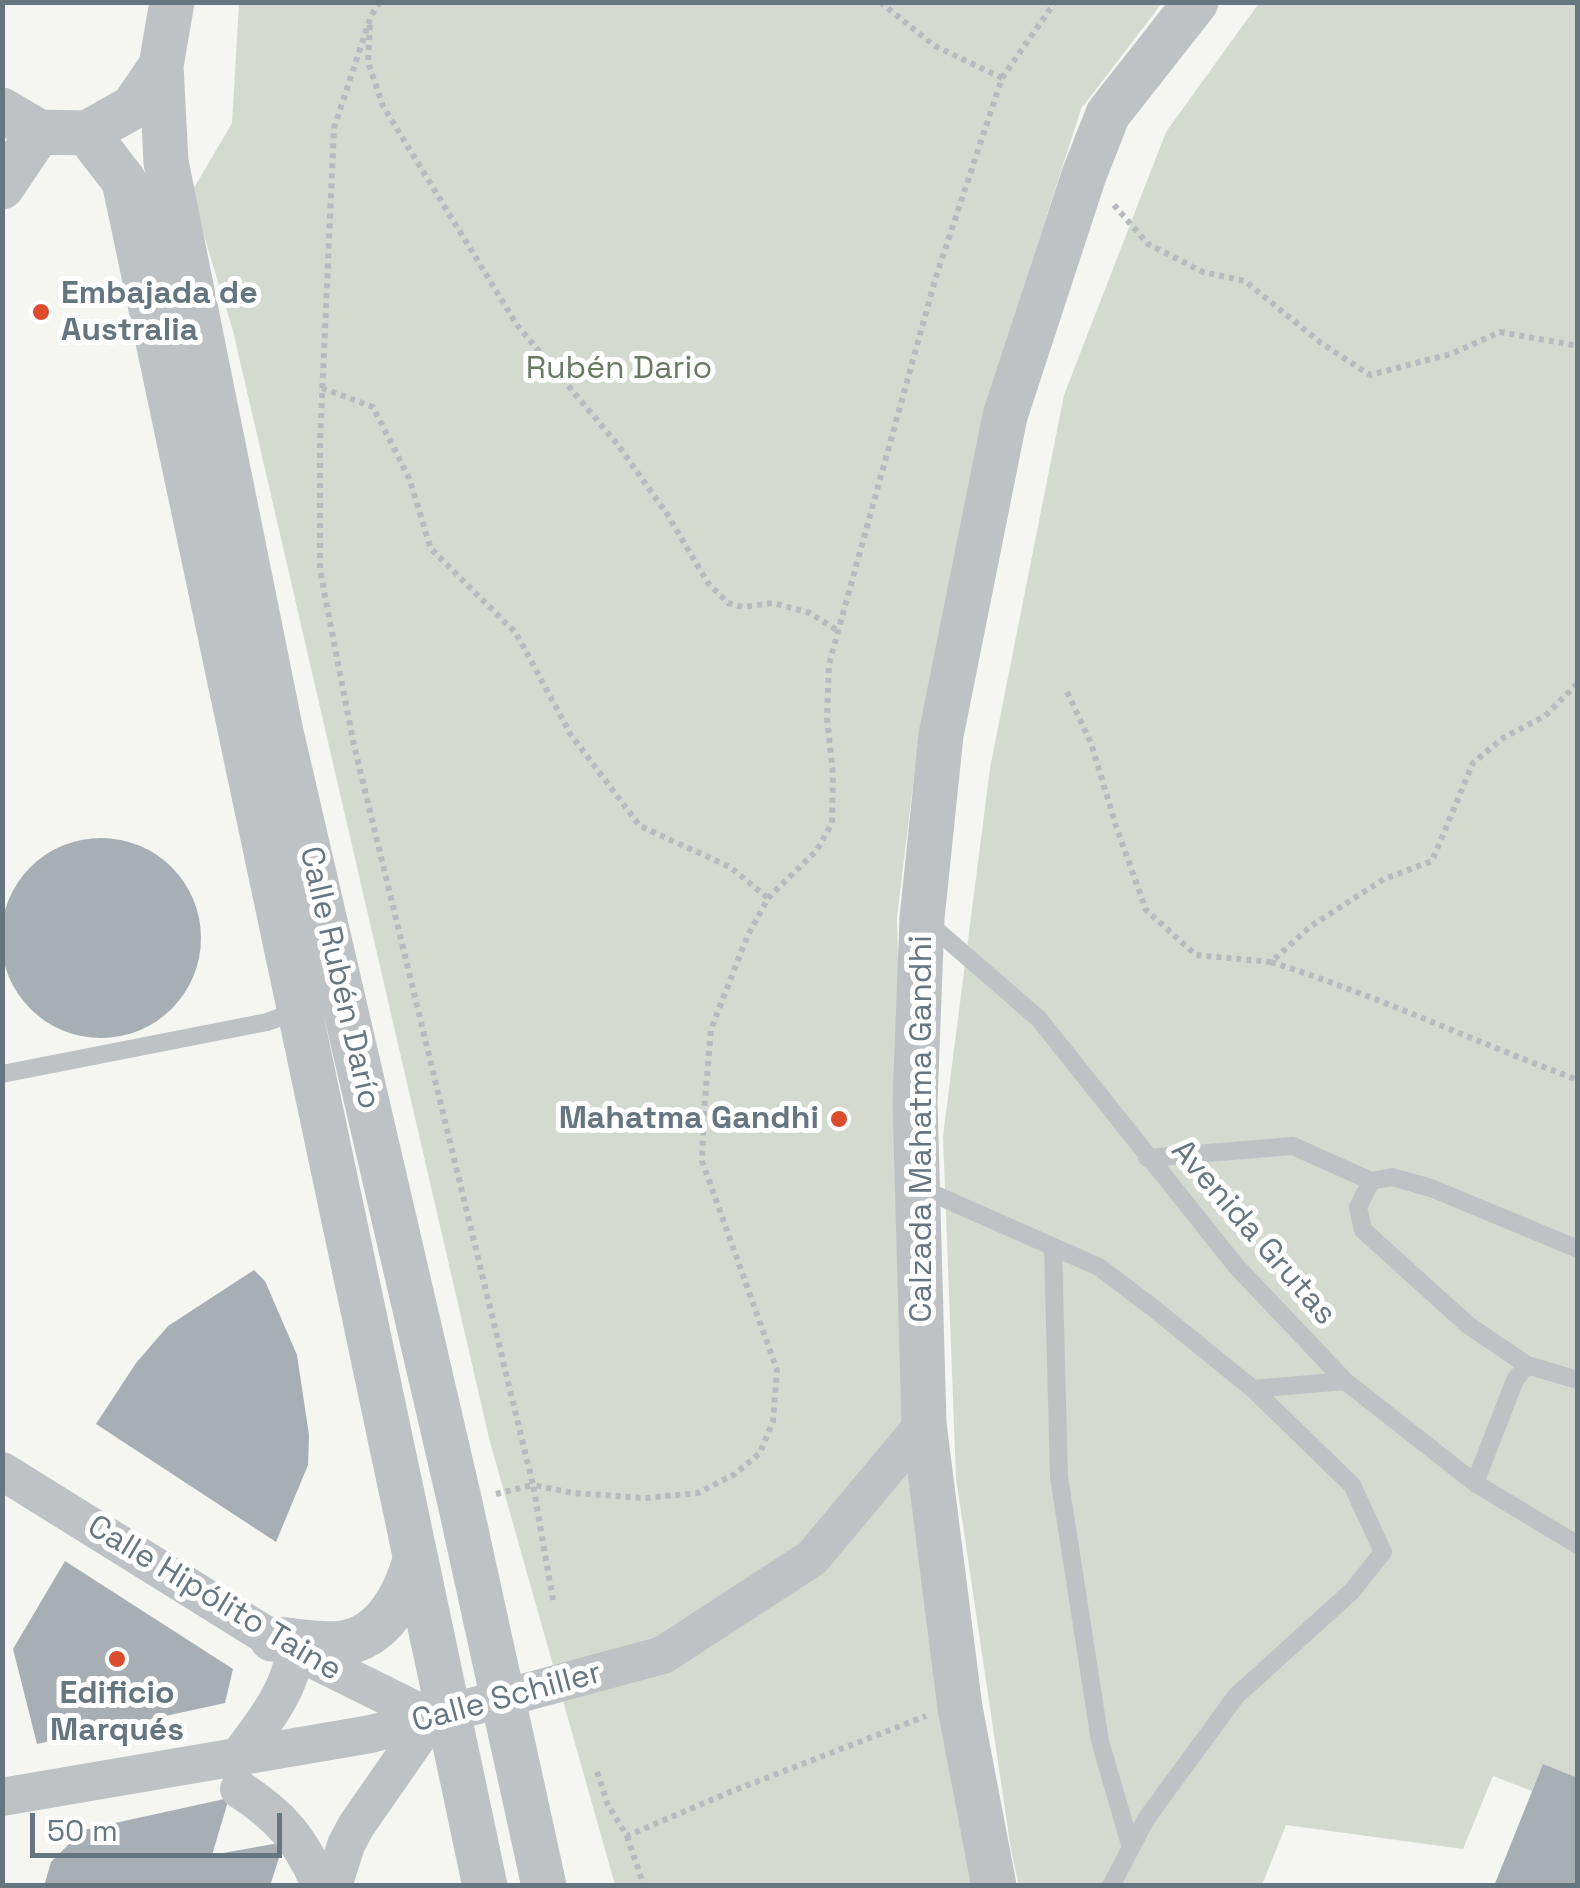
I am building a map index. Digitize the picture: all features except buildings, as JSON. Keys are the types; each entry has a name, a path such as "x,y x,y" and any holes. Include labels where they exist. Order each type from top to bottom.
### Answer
{"street":[{"name":"Calzada Mahatma Gandhi","path":"994,1886 960,1708 924,1424 916,1102 922,918 941,736 1005,416 1084,175 1108,114 1196,2"},
{"path":"2,187 21,121 86,133 133,106 167,25"},
{"name":"Calle Rubén Darío","path":"167,25 166,162 282,732 321,1004 440,1715 484,1886"},
{"name":"Calle Rubén Darío","path":"86,133 124,181 321,1004 503,1698 544,1886"},
{"name":"Calle Schiller","path":"2,1797 239,1772 317,1745 663,1655 812,1558 924,1424"},
{"name":"Calle Hipólito Taine","path":"2,1471 283,1645 440,1715"},
{"path":"283,1645 340,1644 363,1637 393,1611 415,1560"},
{"path":"283,1645 294,1663 239,1772 297,1838 321,1886"},
{"path":"334,1886 346,1844 356,1826 440,1715"}],"lane":[{"name":"Avenida Grutas","path":"922,918 1039,1019 1236,1266 1345,1381 1475,1483 1578,1545"},
{"path":"2,1074 267,1022 321,1004"},
{"path":"1147,1158 1293,1146 1371,1181 1392,1177 1430,1188 1578,1249"},
{"path":"1371,1181 1358,1207 1363,1230 1468,1325 1527,1364 1578,1380"},
{"path":"918,1187 1099,1267 1253,1389 1352,1485 1383,1552 1352,1591 1236,1696 1146,1819 1111,1886"},
{"path":"1053,1246 1060,1476 1100,1741 1131,1848"},
{"path":"1475,1483 1514,1380 1527,1364"},
{"path":"1253,1389 1345,1381"}],"path":[{"path":"380,2 371,16 334,128 322,388 320,570 352,741 533,1485 553,1600"},
{"path":"880,2 935,46 1002,78"},
{"path":"533,1485 572,1493 644,1498 698,1493 736,1474 760,1453 773,1421 778,1370 702,1161 711,1028 747,938 768,898 818,850 832,822 828,664 935,280 1002,78 1055,2"},
{"path":"371,16 368,62 383,106 517,326 618,445 667,514 708,583 728,603 773,603 810,613 838,632"},
{"path":"1084,175 1148,244 1203,272 1244,280 1321,342 1370,375 1451,354 1500,332 1578,346"},
{"path":"322,388 372,407 409,478 431,549 516,633 571,736 640,826 730,867 768,898"},
{"path":"1271,962 1311,926 1384,879 1432,862 1473,763 1503,738 1545,716 1578,682"},
{"path":"1066,692 1091,743 1146,910 1196,954 1271,962 1394,1006 1477,1043 1578,1080"},
{"path":"627,1836 918,1718 960,1708"},
{"path":"596,1772 608,1806 627,1836 644,1886"}],"green space":[{"name":"Rubén Dario","path":"239,3 1162,3 1081,109 984,411 919,736 897,917 908,1400 979,1885 615,1885 490,1442 233,331 191,193 232,123"},
{"path":"1259,3 1577,3 1577,1778 1543,1765 1532,1791 1493,1776 1463,1849 1286,1825 1262,1885 1019,1886 956,1478 943,1136 990,768 1064,395 1166,132"}],"place":[{"name":"Embajada de Australia","path":"41,312"},
{"name":"Mahatma Gandhi","path":"839,1119"},
{"name":"Edificio Marqués","path":"117,1659"}]}
